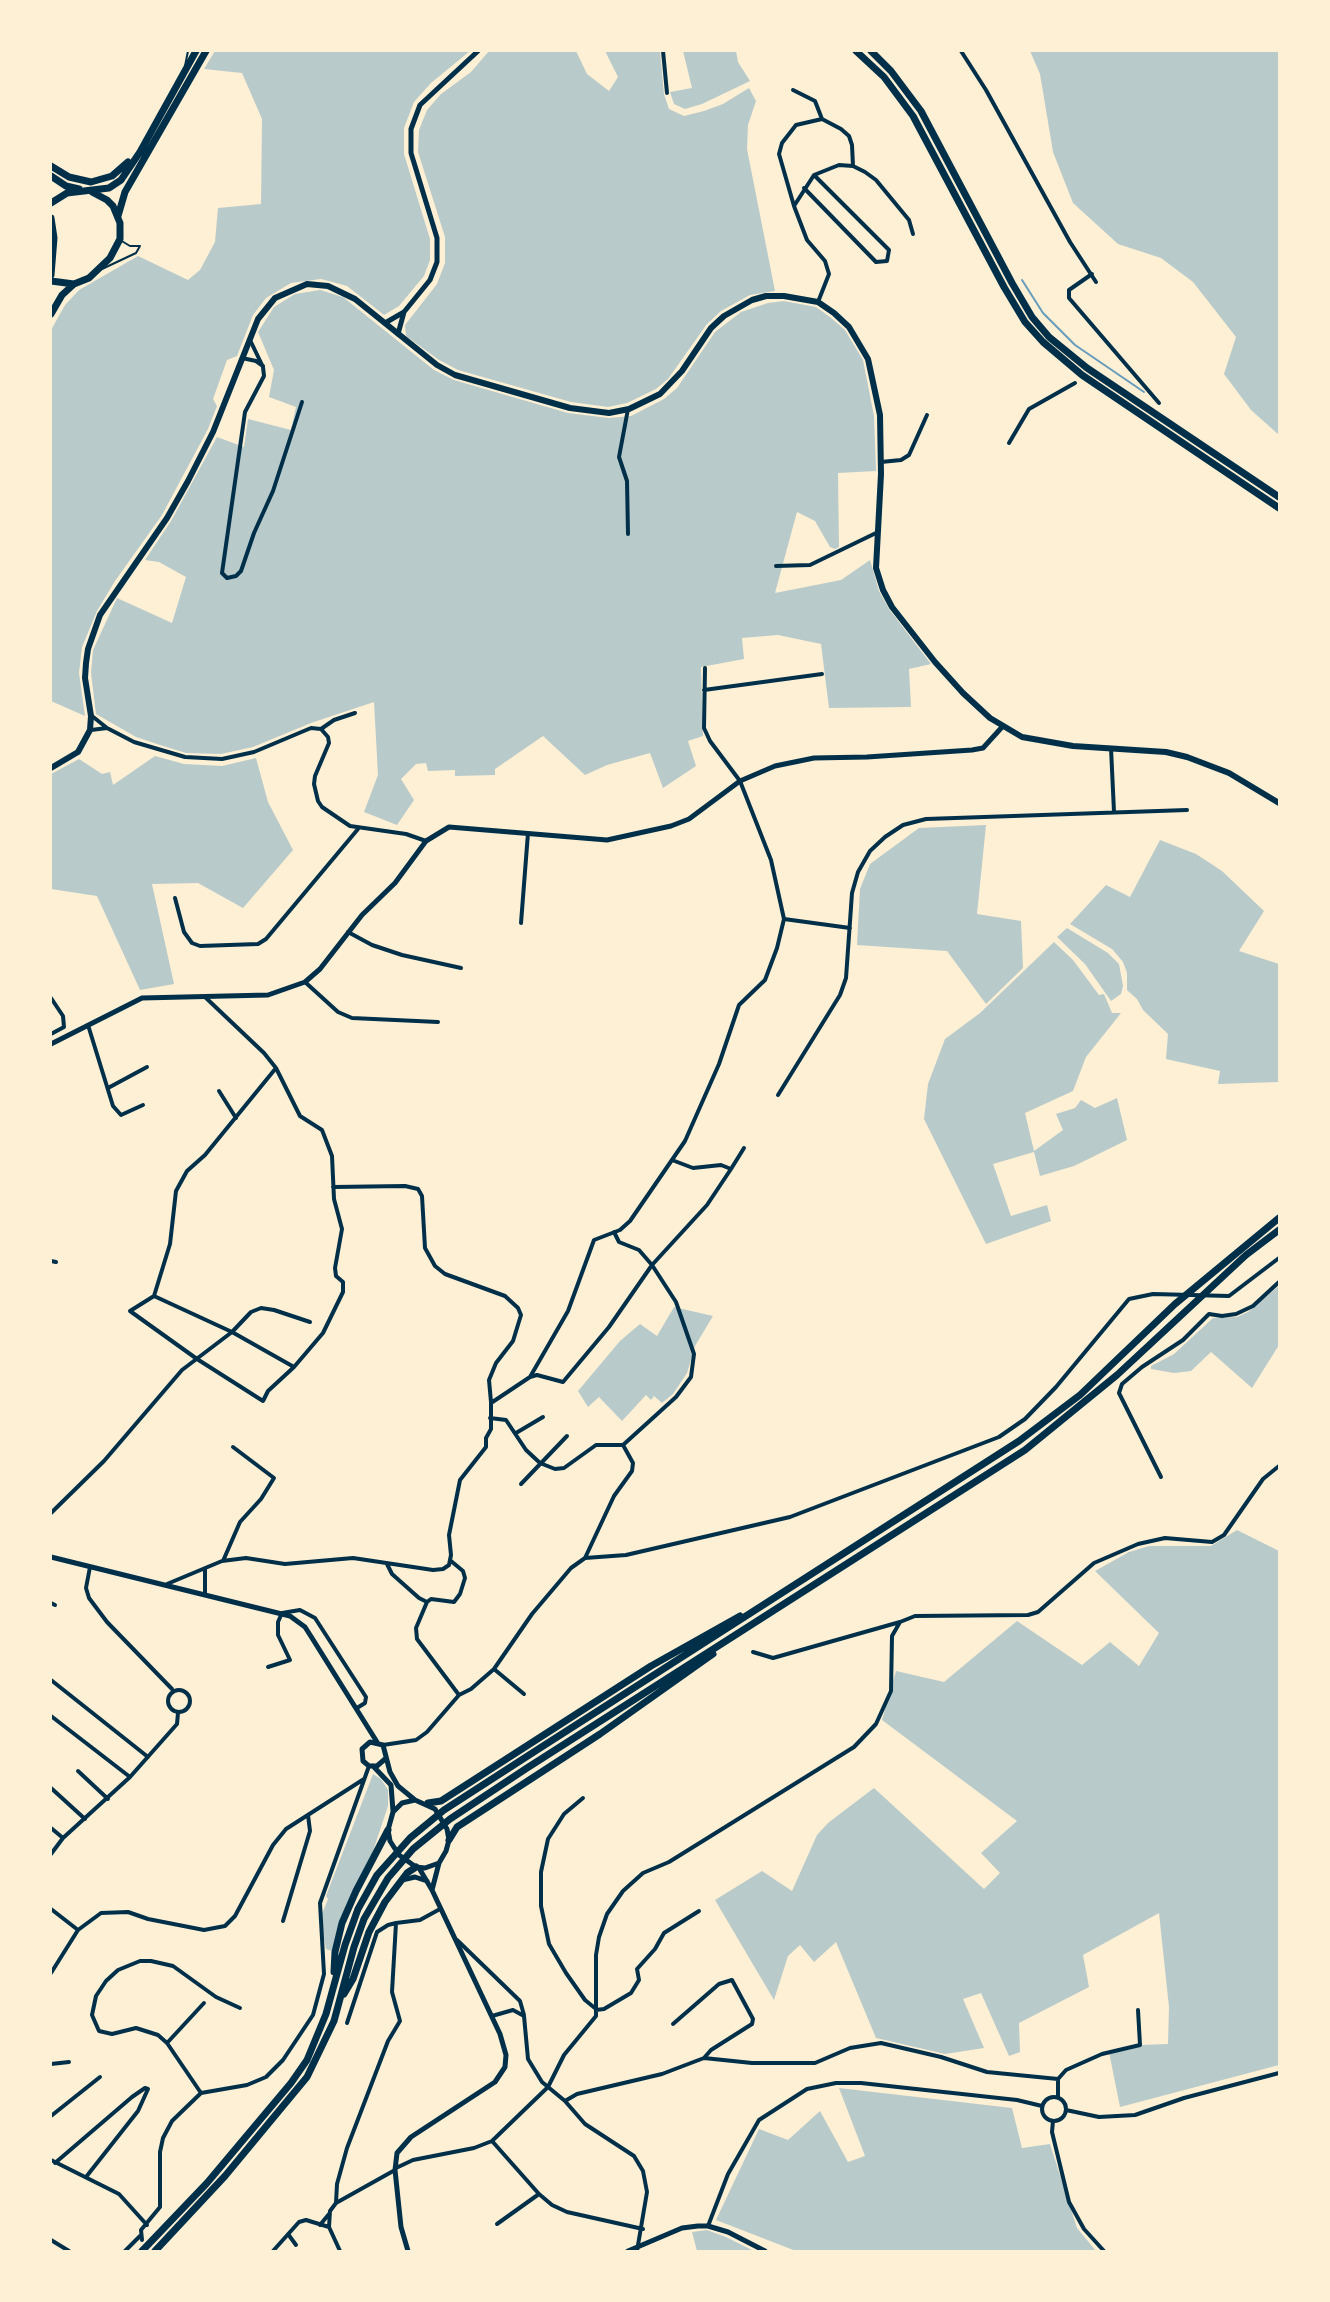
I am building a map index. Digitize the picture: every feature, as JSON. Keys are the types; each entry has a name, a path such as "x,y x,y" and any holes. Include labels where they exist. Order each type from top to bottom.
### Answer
{"highway":[{"path":"51,203 67,193 109,188 121,180 196,51"},
{"path":"118,216 128,187 206,51"},
{"path":"856,51 884,77 913,116 1004,287 1025,322 1043,342 1082,375 1279,508"},
{"path":"871,51 891,71 921,111 1012,282 1032,317 1049,337 1087,368 1279,497"},
{"path":"51,166 69,177 92,182 118,172 146,138"},
{"path":"51,176 66,186 87,190 107,200 118,216 120,239 110,258 97,272 74,284 62,295 51,314"},
{"path":"51,218 54,238 51,275"},
{"path":"54,283 74,284"},
{"path":"142,2251 207,2183 291,2083 316,2042 345,1945 369,1888 410,1838 466,1797 1019,1441 1080,1395 1176,1304 1279,1218"},
{"path":"155,2251 225,2176 307,2077 334,2021 354,1947 377,1893 413,1849 472,1804 1025,1450 1117,1375 1246,1255 1279,1230"},
{"path":"428,1803 441,1801 651,1666 727,1622 754,1611"},
{"path":"449,1840 457,1827 600,1734 743,1630"},
{"path":"333,1986 335,1952 342,1923 388,1830"},
{"path":"339,2005 353,1979 369,1932 385,1902 401,1881 417,1868"}],"main road":[{"path":"51,768 78,752 90,730 91,716 85,678 88,649 93,632 109,601 167,518 188,481 213,432 258,319 275,298 307,284 328,286 345,292 437,366 468,380 587,411 609,413 628,409 660,394 672,383 711,328 738,307 766,296 802,298 818,302 849,327 868,358 880,416 881,462 876,568 892,608 957,687 990,718 1022,736 1040,742 1166,752 1228,772 1279,803"}],"street":[{"path":"385,323 404,312 430,280 437,262 437,238 411,153 411,129 420,105 436,88 466,66 478,51"},
{"path":"663,51 667,93"},
{"path":"961,51 986,90 1070,242 1096,282"},
{"path":"793,90 815,101 822,119 849,136 853,166"},
{"path":"818,302 829,274 825,261 807,240 794,206 779,154 782,143 796,125 822,119"},
{"path":"794,206 814,175 839,165 853,166 876,180 909,220 913,234"},
{"path":"804,188 876,262 887,261 889,250 814,175"},
{"path":"1092,274 1070,290 1069,298 1159,403"},
{"path":"398,334 404,312"},
{"path":"250,338 263,367 264,376 244,412 222,573 227,578 236,576 241,571 254,532 277,481 302,402"},
{"path":"241,358 256,361 263,367"},
{"path":"1009,443 1029,409 1075,383"},
{"path":"628,409 619,457 627,481 628,534"},
{"path":"881,462 901,460 909,455 927,415"},
{"path":"776,566 810,565 876,533"},
{"path":"530,1377 568,1311 594,1240 614,1232 630,1221 685,1141 719,1064 729,1028 739,1005 765,980 784,919 771,860 740,781 710,741 704,728 705,668"},
{"path":"704,690 822,674"},
{"path":"321,729 334,720 355,713"},
{"path":"91,716 107,728 141,744 185,757 222,759 254,752 311,728 321,729 328,736 329,743 315,776 318,801 334,817 358,829 405,834 426,841"},
{"path":"51,1044 142,998 268,995 305,982 320,969 348,932 395,883 426,841 443,830 459,826 607,840 671,826 689,819 740,781 774,766 814,758 867,757 983,748 1003,726"},
{"path":"90,730 107,728"},
{"path":"1111,748 1114,812"},
{"path":"778,1095 840,995 846,978 852,893 858,872 870,851 885,837 903,825 926,819 1186,810"},
{"path":"175,897 184,932 192,943 200,946 258,944 266,939 358,829"},
{"path":"521,923 528,833"},
{"path":"784,919 850,928"},
{"path":"348,932 372,945 402,955 461,968"},
{"path":"305,982 338,1012 352,1018 438,1022"},
{"path":"205,997 264,1053 276,1068 300,1116 322,1130 332,1156 333,1187 342,1229 336,1276 343,1282 343,1292 323,1333 294,1367 268,1391 263,1401 196,1359 130,1311 154,1296 168,1255 176,1191 187,1171 205,1155 276,1068"},
{"path":"51,998 63,1016 64,1027 51,1034"},
{"path":"88,1025 113,1106 121,1115 142,1105"},
{"path":"108,1088 147,1067"},
{"path":"219,1091 236,1118"},
{"path":"491,1403 530,1377 537,1375 563,1382 609,1327 652,1265 707,1205 744,1148"},
{"path":"672,1160 693,1168 721,1165 731,1169"},
{"path":"333,1187 405,1186 418,1189 422,1196 425,1248 435,1266 445,1274 505,1296 518,1308 521,1315 513,1341 496,1363 489,1380 491,1429 486,1438 486,1447 460,1480 449,1535 450,1563"},
{"path":"490,1418 506,1420 526,1450 540,1463 555,1469 564,1468 596,1445 623,1444 676,1397 691,1377 694,1354 676,1302 652,1265 639,1250 619,1242 614,1232"},
{"path":"585,1558 626,1555 790,1518 999,1437 1025,1419 1056,1387 1120,1307 1129,1299 1153,1294 1220,1297 1238,1291 1279,1258"},
{"path":"1161,1477 1119,1393 1122,1383 1183,1340 1209,1314 1222,1316 1236,1314 1253,1306 1279,1282"},
{"path":"154,1296 232,1332 294,1367"},
{"path":"51,1513 104,1461 173,1379 232,1332 251,1312 261,1308 286,1312 310,1322"},
{"path":"516,1434 543,1417"},
{"path":"521,1484 567,1436"},
{"path":"408,2251 400,2227 395,2169 397,2153 406,2142 486,2090 501,2075 506,2055 504,2044 492,2016 432,1890 417,1868 399,1855 390,1841 388,1830 394,1796 391,1785 363,1761 361,1753 364,1746 416,1740 427,1732 459,1695 471,1689 494,1669 532,1614 572,1568 585,1558 614,1496 632,1471 633,1463 623,1444"},
{"path":"222,1561 240,1522 261,1499 274,1478 233,1448"},
{"path":"320,2225 336,2203 413,2160 474,2148 492,2140 548,2087 564,2055 596,2016 596,1955 599,1937 607,1914 622,1891 643,1874 669,1862 854,1747 876,1724 891,1691 892,1636 900,1622 915,1616 1028,1615 1038,1612 1094,1563 1138,1544 1165,1538 1212,1542 1224,1535 1263,1479 1279,1466"},
{"path":"51,1557 282,1613 305,1628 377,1743 386,1752 386,1759 398,1786 415,1800"},
{"path":"167,1584 222,1561 246,1558 285,1564 353,1558 433,1570 443,1569 450,1563"},
{"path":"387,1563 399,1581 427,1602"},
{"path":"450,1563 463,1571 465,1578 460,1594 454,1602 431,1599 427,1602 416,1628 417,1638 459,1695"},
{"path":"90,1566 86,1588 89,1598 107,1622 172,1689 179,1689 190,1700 191,1707 185,1713 178,1713 167,1702 167,1695 172,1689"},
{"path":"204,1570 205,1593"},
{"path":"282,1613 300,1610 315,1618 366,1697 365,1702 357,1708"},
{"path":"268,1667 290,1660 279,1635 278,1622 282,1613"},
{"path":"753,1652 773,1658 906,1620"},
{"path":"494,1669 524,1694"},
{"path":"51,1680 147,1757"},
{"path":"51,1854 63,1838 130,1777 177,1724 178,1713"},
{"path":"51,1716 130,1777"},
{"path":"386,1752 397,1744"},
{"path":"371,1766 381,1765 386,1759"},
{"path":"125,2251 141,2238 147,2224 158,2212 162,2198 160,2152 163,2138 172,2121 201,2093 247,2085 266,2077 283,2060 308,2025 319,1997 324,1974 320,1903 371,1766"},
{"path":"78,1772 108,1799"},
{"path":"51,1973 78,1930 101,1913 117,1910 204,1930 225,1926 237,1912 273,1845 286,1828 365,1778"},
{"path":"51,1788 86,1819"},
{"path":"583,1798 564,1814 548,1839 541,1872 541,1906 549,1944 585,2000 596,2010 604,2009 631,1993 639,1980 637,1969 655,1949 664,1933 699,1911"},
{"path":"393,1812 402,1803 415,1800 428,1803 442,1818 449,1840 439,1863 432,1890"},
{"path":"283,1921 310,1831 308,1815"},
{"path":"51,1828 63,1838"},
{"path":"417,1868 430,1868 439,1863"},
{"path":"401,1881 410,1877 427,1881"},
{"path":"51,1909 78,1930"},
{"path":"347,2023 377,1932 388,1924 420,1920 440,1909"},
{"path":"336,2203 335,2194 347,2148 387,2041 400,2021 392,1992 396,1923"},
{"path":"453,1938 462,1942 523,2005 528,2059 548,2087 565,2101 585,2124 633,2156 643,2171 647,2192 639,2248"},
{"path":"201,2093 167,2043 149,2030 128,2028 105,2034 94,2025 92,2006 96,1996 106,1981 118,1970 140,1961 163,1962 182,1971 216,1997 240,2008"},
{"path":"673,2024 719,1984 732,1980 736,1982 753,2019 752,2024 711,2050 704,2058"},
{"path":"167,2043 204,2003"},
{"path":"492,2016 513,2010 524,2016"},
{"path":"1058,2098 1058,2079 1066,2070 1102,2054 1140,2044 1138,2010"},
{"path":"565,2101 576,2094 662,2074 704,2058 752,2063 815,2063 850,2048 881,2043 941,2057 987,2072 1058,2079"},
{"path":"51,2064 69,2062"},
{"path":"1066,2110 1099,2117 1135,2115 1184,2098 1279,2073"},
{"path":"51,2116 100,2077"},
{"path":"708,2226 728,2174 759,2120 807,2089 829,2084 861,2083 1017,2100 1042,2106"},
{"path":"86,2177 138,2111 148,2089 145,2088 132,2097 53,2161 118,2194 147,2224"},
{"path":"1042,2106 1050,2098 1058,2098 1064,2103 1066,2110 1063,2117 1053,2121"},
{"path":"1042,2106 1044,2116 1053,2121"},
{"path":"1053,2121 1052,2132 1069,2202 1084,2229 1104,2251"},
{"path":"492,2140 539,2194 567,2212 643,2229"},
{"path":"497,2224 539,2194"},
{"path":"329,2213 329,2227 340,2251"},
{"path":"273,2251 295,2224 303,2220 329,2227"},
{"path":"628,2251 682,2228 708,2226 765,2251"},
{"path":"288,2235 296,2245"},
{"path":"51,2240 69,2251"}],"lane":[{"path":"183,72 188,51"},
{"path":"97,272 136,253 140,246 130,246 120,239"}],"shaded area":[{"path":"215,51 470,51 431,83 414,102 404,128 404,154 430,239 430,260 424,276 399,306 384,315 347,286 321,279 291,283 266,298 253,315 237,356 227,360 213,399 217,406 208,429 162,515 115,581 97,611 82,647 79,673 85,716 51,701 51,330 65,305 79,290 138,256 188,280 200,270 215,242 218,208 261,204 262,119 242,73 204,69"},
{"path":"489,51 576,51 587,74 609,91 618,77 605,51 660,51 664,94 669,109 684,116 704,111 723,104 749,88 756,101 748,125 747,149 775,291 750,295 721,311 707,324 668,379 656,389 627,403 608,407 571,402 458,370 439,360 406,336 405,325 437,284 445,263 445,237 418,152 419,130 427,110 441,94 471,72"},
{"path":"683,51 736,51 738,62 750,81 702,104 685,109 674,104 670,92 692,88"},
{"path":"1030,51 1279,51 1279,435 1251,410 1224,374 1236,337 1193,282 1161,258 1118,244 1073,203 1053,152 1040,74"},
{"path":"320,290 343,297 434,370 454,380 568,413 609,418 631,416 664,399 677,388 715,332 741,312 768,303 784,301 816,307 845,330 863,360 874,416 876,471 838,473 839,547 835,549 830,547 815,521 797,512 775,593 841,580 870,560 879,591 889,609 931,664 909,669 911,707 829,708 821,644 778,635 742,638 744,659 701,667 703,736 688,741 696,766 663,788 650,753 607,765 585,775 543,736 495,769 495,775 455,776 455,770 428,771 426,763 416,764 401,779 414,800 397,825 364,812 378,775 374,702 311,723 253,747 221,754 186,753 160,745 136,737 96,714 91,673 93,650 117,598 172,623 186,577 159,562 145,560 171,521 217,437 244,447 248,419 291,430 296,407 269,397 274,370 258,332 274,307 295,294"},
{"path":"155,756 184,764 222,766 256,758 268,802 293,850 243,908 198,883 152,884 174,984 140,990 97,896 51,889 51,774 79,759 102,774 110,772 113,785"},
{"path":"986,825 977,914 1021,921 1023,968 986,1004 947,951 857,945 860,889 870,864 919,828"},
{"path":"1160,840 1196,854 1222,871 1264,911 1239,951 1279,964 1279,1082 1218,1084 1220,1071 1166,1059 1168,1034 1143,1010 1137,999 1127,990 1127,973 1123,962 1112,949 1070,924 1106,885 1130,897"},
{"path":"1067,928 1108,953 1119,964 1123,986 1121,994 1111,1001 1085,964 1057,937"},
{"path":"1054,942 1073,960 1099,995 1104,994 1112,1013 1121,1013 1086,1057 1073,1091 1025,1113 1034,1151 1063,1130 1056,1114 1075,1108 1081,1100 1095,1108 1117,1098 1127,1140 1074,1166 1040,1176 1034,1152 993,1164 1011,1216 1047,1205 1051,1221 986,1244 924,1119 928,1084 945,1039 980,1013"},
{"path":"1279,1286 1279,1345 1252,1388 1211,1352 1191,1371 1174,1373 1151,1369 1151,1366 1174,1354 1213,1318 1237,1317 1248,1312"},
{"path":"674,1307 713,1316 695,1346 687,1373 673,1394 662,1403 654,1396 651,1400 646,1395 622,1421 599,1397 588,1407 578,1391 620,1341 640,1324 657,1336"},
{"path":"1237,1530 1279,1551 1279,2065 1120,2107 1109,2052 1140,2045 1168,2044 1169,2007 1159,1913 1083,1955 1089,1987 1019,2023 1020,2052 1009,2056 981,1993 963,1999 984,2048 945,2054 876,2038 836,1942 814,1962 800,1945 788,1956 774,2000 715,1900 762,1871 792,1891 817,1835 828,1823 874,1788 984,1889 1000,1873 981,1853 1017,1821 882,1720 896,1671 944,1682 1017,1621 1082,1665 1110,1642 1139,1666 1159,1633 1095,1571 1129,1552 1149,1546 1211,1546"},
{"path":"373,1774 381,1779 388,1790 388,1806 372,1854 346,1905 332,1951 326,1949 323,1933 322,1914 328,1899 326,1896"},
{"path":"839,2088 1012,2108 1022,2148 1050,2144 1077,2228 1096,2251 796,2251 716,2220 759,2129 788,2140 820,2111 848,2162 865,2156"},
{"path":"707,2230 754,2251 697,2251 692,2232"}],"waterway":[{"path":"1022,280 1043,313 1075,345 1144,392"}]}
